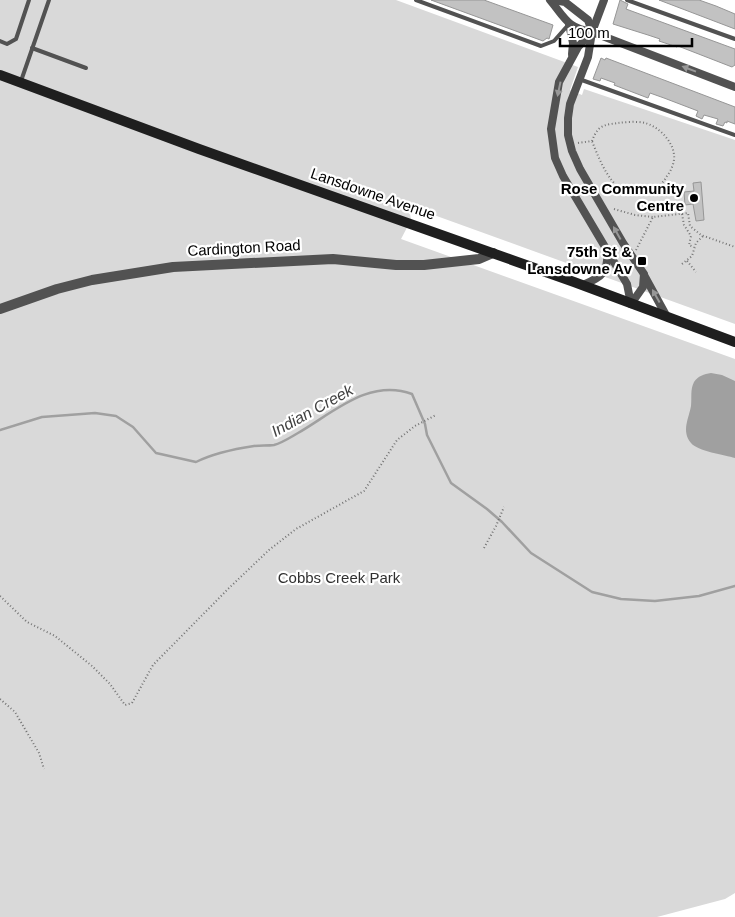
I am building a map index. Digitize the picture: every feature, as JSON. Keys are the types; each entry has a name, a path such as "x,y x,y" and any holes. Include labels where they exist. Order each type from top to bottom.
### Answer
{"main road":[{"name":"Lansdowne Avenue","path":"0,76 199,149 583,285 735,342"}],"street":[{"path":"552,0 569,24 573,43 572,59"},
{"path":"552,0 565,2 588,20 592,32"},
{"path":"604,0 592,32 588,58 570,104 568,135 580,170 668,317"},
{"path":"569,24 735,87"},
{"path":"592,32 578,47 559,82 551,129 552,141 555,158 563,176 627,284 631,304"},
{"path":"583,285 600,278 608,262 607,248"},
{"name":"Cardington Road","path":"0,309 57,289 92,280 173,267 333,258 424,266 478,259 493,253"},
{"path":"631,304 643,288 644,274"}],"lane":[{"path":"0,41 6,44 16,39 29,0"},
{"path":"20,83 49,0"},
{"path":"416,0 541,46 554,41 569,24"},
{"path":"627,0 735,39"},
{"path":"32,48 86,68"},
{"path":"579,79 735,135"}],"path":[{"path":"645,123 661,130 670,143 674,155 671,169 666,180 657,189 644,194 628,192 615,184 598,158 592,141 596,132 608,124 645,123"},
{"path":"570,144 592,141"},
{"path":"602,206 635,215 653,217 688,213 690,226 703,236 735,247"},
{"path":"682,214 684,225 691,236 689,245 694,247"},
{"path":"632,257 653,217"},
{"path":"682,264 692,256 696,243 703,236"},
{"path":"687,261 696,272"},
{"path":"0,596 27,622 55,636 92,666 110,684 122,703 125,705 132,703 153,666 269,550 296,529 364,491 397,440 415,426 436,415"},
{"path":"484,548 504,507"},
{"path":"0,699 15,712 39,753 44,769"}],"green space":[{"name":"Cobbs Creek Park","path":"0,0 396,0 578,67 570,90 582,95 584,89 735,140 735,324 409,206 411,220 401,239 735,359 735,893 725,899 657,917 0,917"}],"shaded area":[{"path":"711,373 722,375 735,381 735,458 694,446 686,434 693,385 699,377"}],"building":[{"path":"431,0 484,0 553,25 549,39 547,38 543,41"},
{"path":"620,0 628,4 626,9 735,49 735,65 732,67 678,46 659,41 660,39 613,24"},
{"path":"659,0 699,0 716,6 735,14 735,29"},
{"path":"601,58 605,60 606,58 735,107 735,124 727,121 723,126 716,124 718,119 704,115 702,119 696,116 698,111 664,98 650,93 648,98 601,78 600,81 593,79"},
{"name":"Rose Community Centre","path":"701,182 704,220 696,221 693,204 685,205 684,192 694,191 693,183"}],"waterway":[{"name":"Indian Creek","path":"0,430 42,417 95,413 116,416 133,427 156,453 196,462 232,450 277,444 352,400 366,394 396,390 412,394 425,424 427,435 451,483 502,522 531,553 592,592 621,599 655,601 699,596 735,586"}],"place":[{"name":"Rose Community Centre","path":"694,198"},
{"name":"75th St & Lansdowne Av","path":"642,261"}]}
